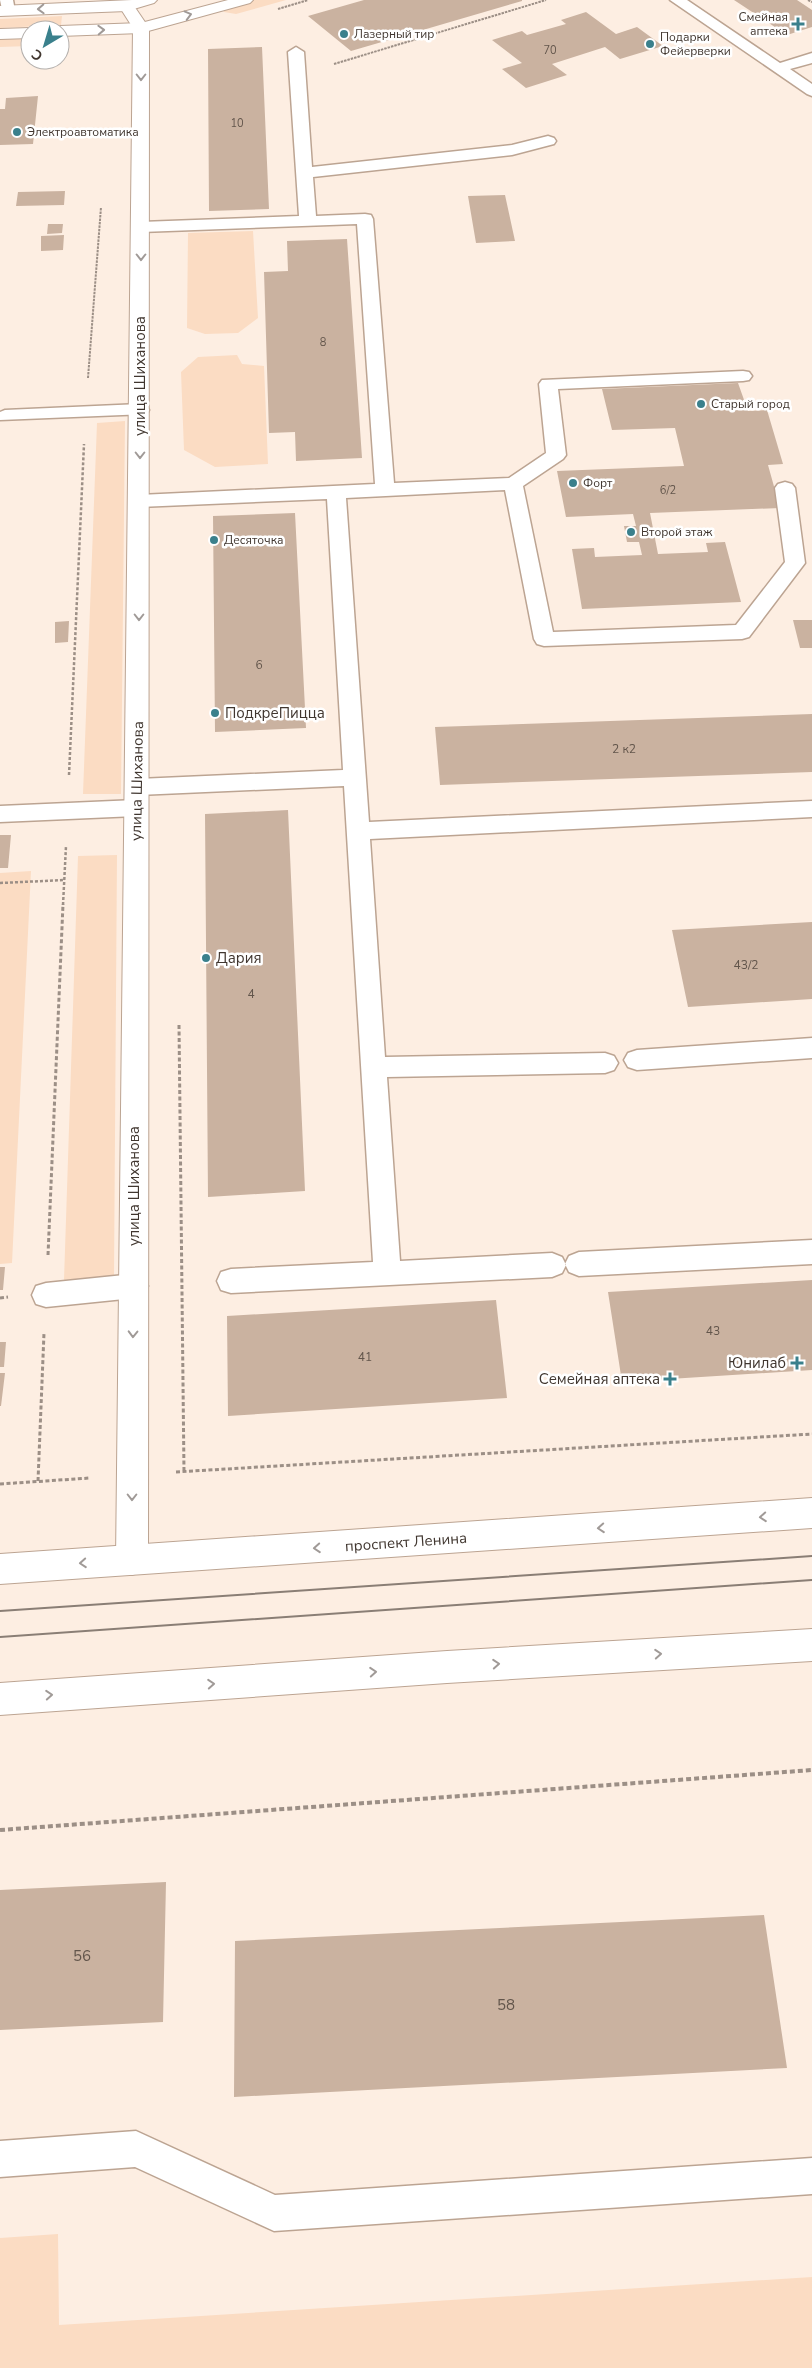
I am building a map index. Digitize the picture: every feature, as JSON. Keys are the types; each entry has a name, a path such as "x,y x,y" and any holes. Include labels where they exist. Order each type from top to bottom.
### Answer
{"main road":[{"path":"5,7 127,6 149,0"},
{"path":"70,32 141,28 244,0"},
{"path":"127,6 141,28"},
{"name":"улица Шиханова","path":"132,1560 141,28"},
{"path":"0,34 20,33"},
{"name":"проспект Ленина","path":"0,1569 812,1513"},
{"path":"0,1699 437,1668 812,1645"}],"lane":[{"path":"676,0 812,91"},
{"path":"296,52 308,221"},
{"path":"778,68 812,58"},
{"path":"305,173 512,150 548,142"},
{"path":"141,227 365,219 385,490"},
{"path":"139,501 513,484 556,455 548,384 743,376"},
{"path":"5,416 140,410"},
{"path":"513,484 544,639 742,632 795,563 785,488"},
{"path":"336,492 387,1274"},
{"path":"0,814 67,811 137,797 354,778"},
{"path":"357,831 812,809"},
{"path":"637,1060 812,1048"},
{"path":"373,1067 605,1063"},
{"path":"579,1264 812,1252"},
{"path":"232,1281 552,1265"},
{"path":"46,1295 134,1286"},
{"path":"0,2158 136,2149 274,2213 812,2176"}],"path":[{"path":"297,74 546,0"},
{"path":"808,0 812,2"},
{"path":"38,1481 86,412 101,204"},
{"path":"0,883 65,880"},
{"path":"184,1472 812,1434"},
{"path":"0,1830 812,1770"}],"shaded area":[{"path":"254,0 286,0 236,14 224,12 223,10"},
{"path":"62,16 62,20 20,20 20,27 0,28 0,19"},
{"path":"20,37 20,46 0,47 0,38"},
{"path":"253,231 258,318 238,333 205,334 187,328 188,233"},
{"path":"237,355 242,364 264,366 268,464 215,467 184,450 181,372 198,357"},
{"path":"125,421 121,794 83,794 97,423"},
{"path":"117,855 114,1276 64,1280 78,856"},
{"path":"31,871 12,1263 0,1264 0,873"},
{"path":"58,2234 59,2325 812,2277 812,2368 0,2368 0,2238"}],"building":[{"path":"364,0 522,1 351,51 308,16"},
{"path":"734,0 797,0 812,10 812,27 787,35"},
{"path":"586,12 616,34 637,27 663,46 620,59 605,47 552,64 567,75 526,88 502,69 522,63 492,40 522,31 527,35 566,24 561,20"},
{"path":"262,47 269,209 209,211 208,49"},
{"name":"Электроавтоматика","path":"38,96 33,144 0,145 0,109 5,109 6,98"},
{"path":"65,191 64,205 16,206 18,192"},
{"path":"505,195 515,241 476,243 468,196"},
{"path":"48,224 63,224 62,233 47,234"},
{"path":"64,235 63,250 41,251 41,236"},
{"path":"347,239 362,458 296,461 295,432 269,433 264,272 288,271 287,241"},
{"path":"738,383 748,411 767,410 783,464 768,465 780,508 650,513 658,554 708,552 706,543 725,542 741,602 582,609 572,549 594,548 595,557 642,555 639,542 627,542 624,526 636,526 633,514 566,517 557,471 684,466 675,428 612,430 602,389"},
{"path":"295,513 306,728 215,732 213,516"},
{"path":"793,620 812,620 812,648 800,648"},
{"path":"69,621 68,642 55,643 55,622"},
{"path":"812,714 812,772 440,785 435,727"},
{"path":"288,810 305,1191 208,1197 205,814"},
{"path":"0,835 11,835 8,868 0,868"},
{"path":"812,922 812,999 688,1007 672,930"},
{"path":"0,1267 5,1267 3,1290 0,1290"},
{"path":"812,1280 812,1370 622,1382 608,1292"},
{"path":"496,1300 507,1398 228,1416 227,1316"},
{"path":"0,1342 6,1342 4,1367 0,1367"},
{"path":"0,1373 5,1373 1,1406 0,1406"},
{"path":"166,1882 163,2022 0,2030 0,1890"},
{"path":"764,1915 787,2068 234,2097 235,1941"}],"tram line":[{"path":"0,1611 812,1556"},
{"path":"0,1637 812,1580"}],"place":[{"name":"Смейная аптека","path":"798,24"},
{"name":"Лазерный тир","path":"344,34"},
{"name":"Подарки Фейерверки","path":"650,44"},
{"name":"Электроавтоматика","path":"17,132"},
{"name":"Старый город","path":"701,404"},
{"name":"Форт","path":"573,483"},
{"name":"Второй этаж","path":"631,532"},
{"name":"Десяточка","path":"214,540"},
{"name":"ПодкреПицца","path":"215,713"},
{"name":"Дария","path":"206,958"},
{"name":"Юнилаб","path":"797,1363"},
{"name":"Семейная аптека","path":"670,1379"}]}
